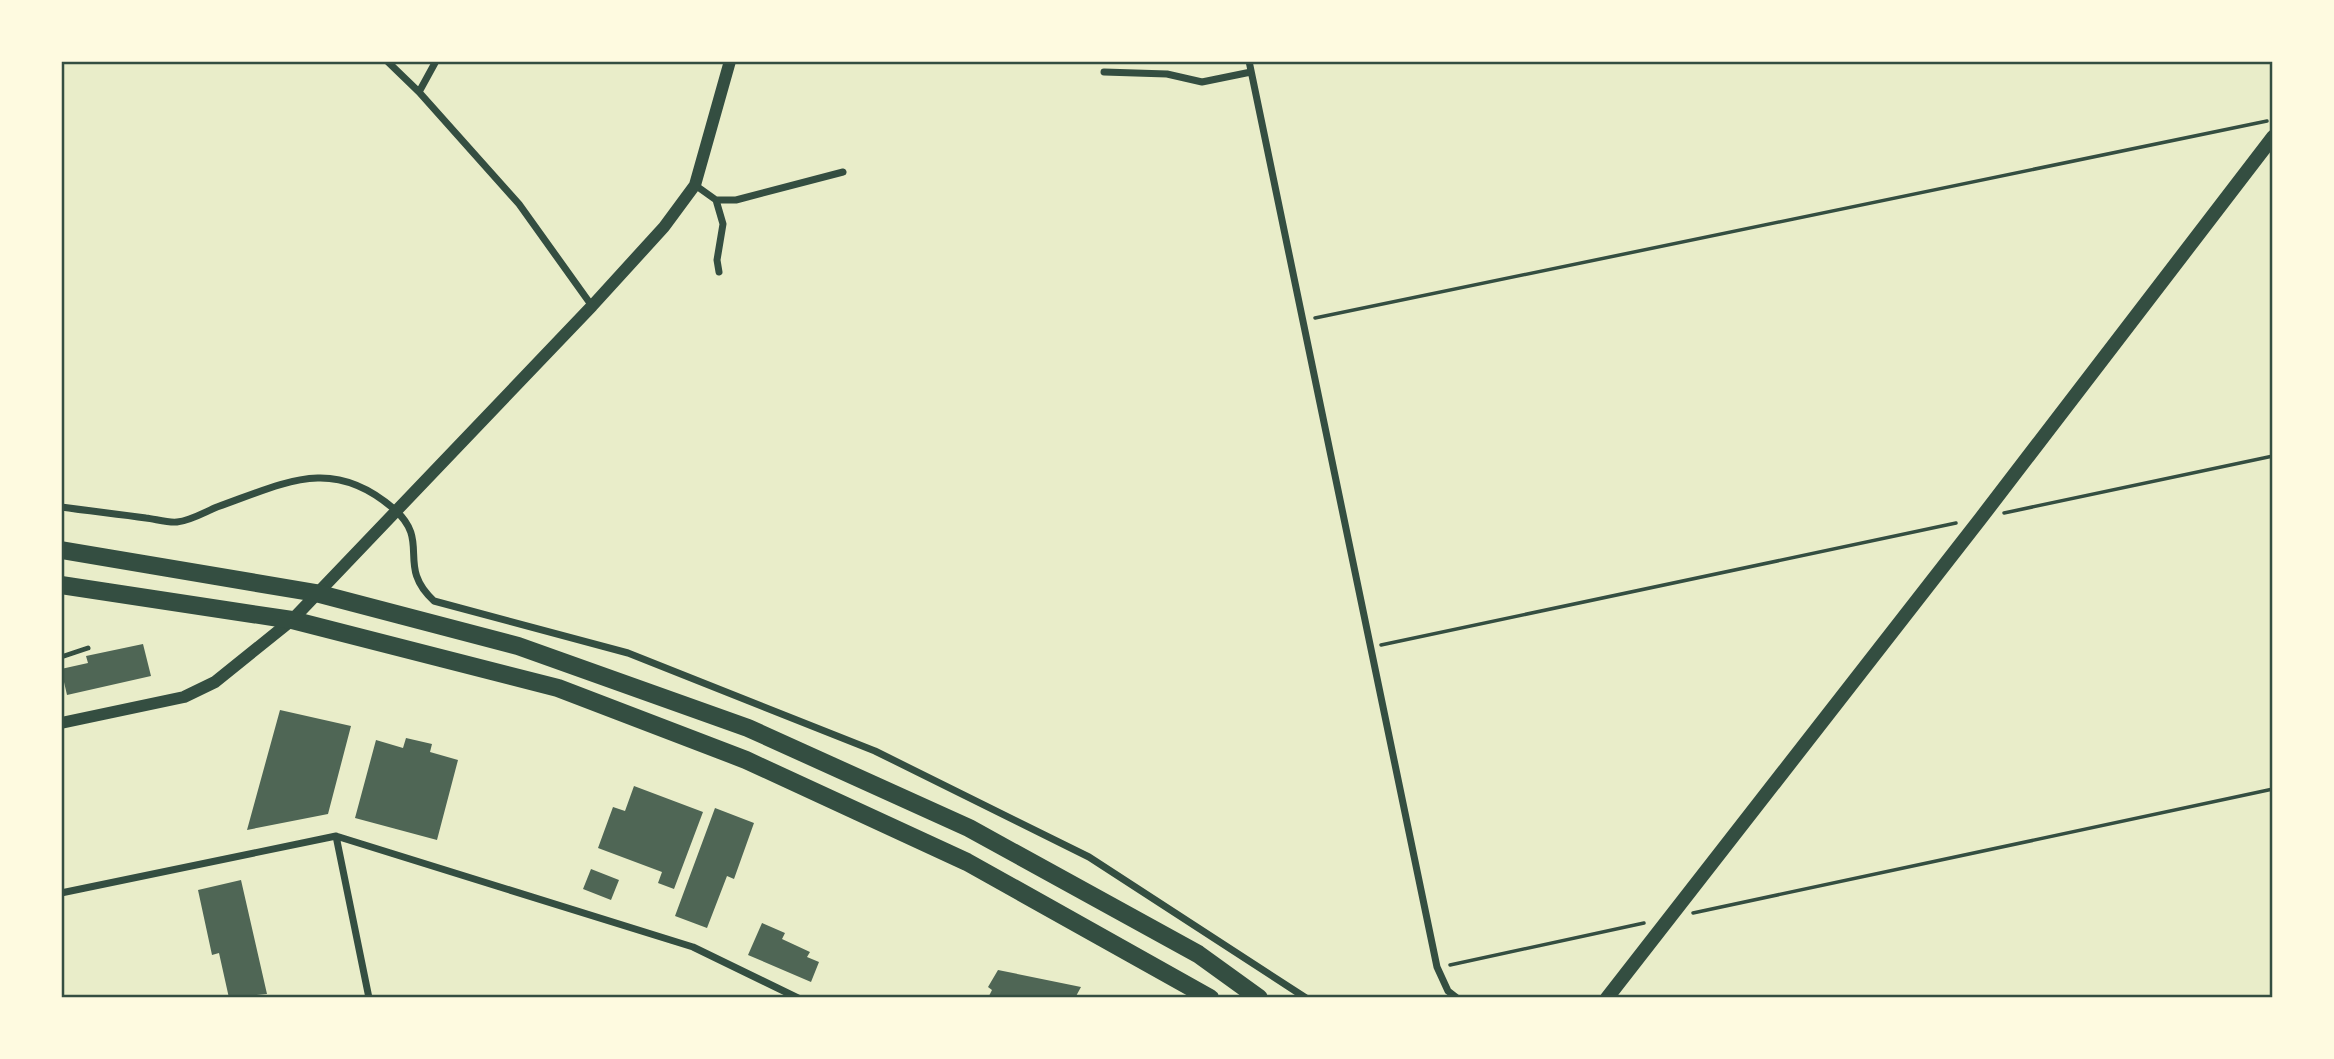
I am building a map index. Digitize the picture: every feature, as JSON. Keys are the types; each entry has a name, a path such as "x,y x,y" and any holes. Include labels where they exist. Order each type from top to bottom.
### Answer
{"highway":[{"path":"61,550 317,593 518,646 748,728 969,828 1198,954 1259,998"},
{"path":"61,585 292,620 558,688 746,760 967,862 1210,998"}],"main road":[{"path":"1606,998 1981,518 2273,136"}],"street":[{"path":"387,61 419,92 519,204 592,306"},
{"path":"419,92 436,61"},
{"path":"61,723 184,697 215,681 292,620 664,227 695,185 730,61"},
{"path":"1249,61 1437,967 1448,991 1457,998"},
{"path":"1104,72 1167,74 1202,82 1251,72"},
{"path":"695,185 716,200 736,200 843,172"},
{"path":"716,200 723,224 719,272"},
{"path":"61,508 177,522 293,480 323,476 348,480 371,489 409,524 414,535 414,574 420,589 433,601 628,653 875,751 1089,857 1306,998"},
{"path":"61,893 336,836 693,947 798,998"},
{"path":"336,836 369,998"}],"lane":[{"path":"61,657 88,648"}],"path":[{"path":"1303,321 2273,120"},
{"path":"1370,647 2273,456"},
{"path":"1437,967 2273,789"}],"building":[{"path":"143,644 151,676 67,695 61,669 88,663 86,656"},
{"path":"280,710 351,726 328,814 247,830"},
{"path":"406,738 432,744 430,752 458,760 437,840 355,818 376,740 403,748"},
{"path":"634,786 703,812 674,889 658,883 662,872 598,848 613,807 625,811"},
{"path":"715,808 754,823 734,879 727,876 707,928 675,916"},
{"path":"591,869 619,880 611,900 583,889"},
{"path":"241,880 267,994 229,998 219,953 212,955 198,890"},
{"path":"762,923 785,933 782,939 810,952 807,957 819,962 811,982 748,955"},
{"path":"998,970 1081,987 1075,998 988,998 992,990 988,987"}]}
